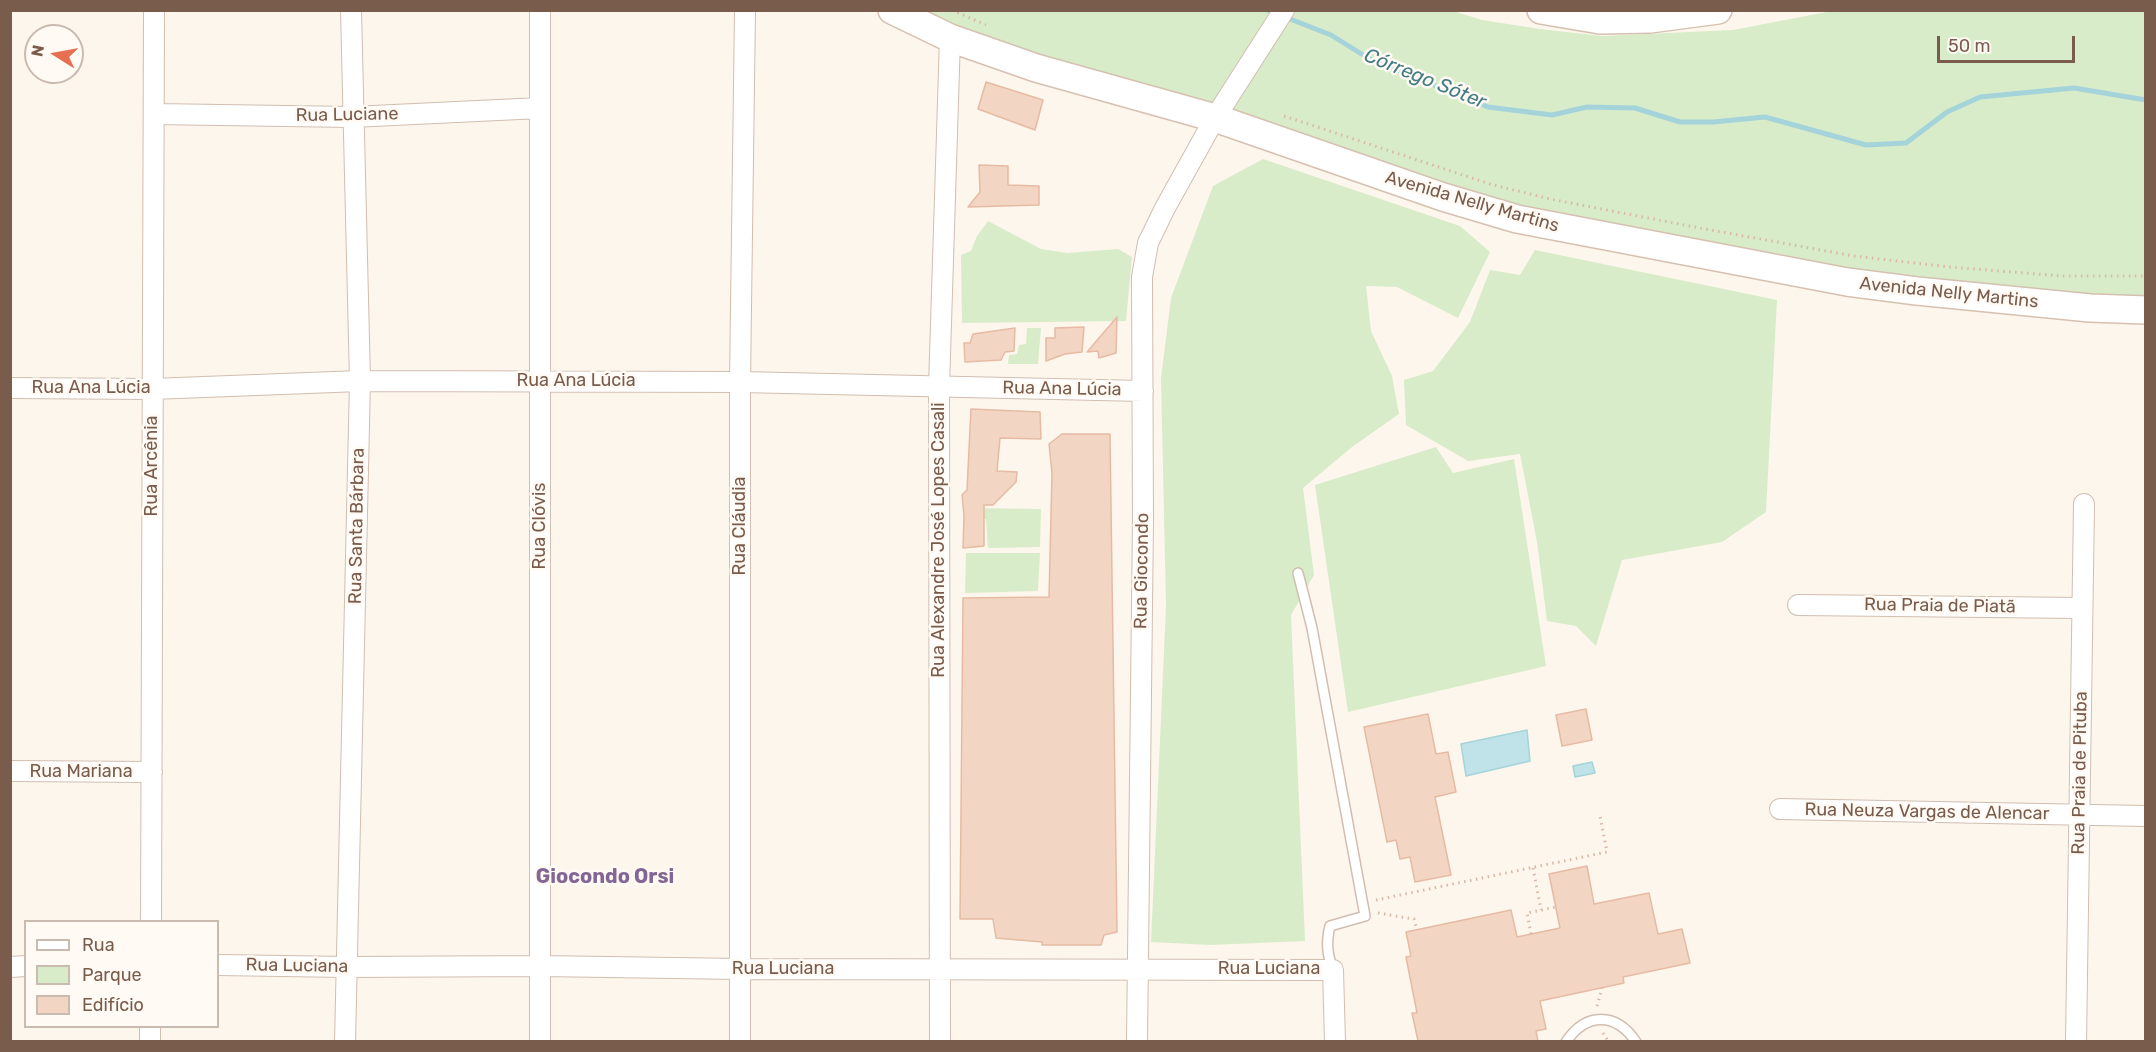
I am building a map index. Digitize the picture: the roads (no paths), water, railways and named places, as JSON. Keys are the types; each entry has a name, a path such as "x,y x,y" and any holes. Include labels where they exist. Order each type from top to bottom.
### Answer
{"main road":[{"name":"Avenida Nelly Martins","path":"892,10 950,38 1036,68 1215,118 1443,197 1517,219 1847,282 2090,309 2145,310"},
{"path":"1541,10 1600,20 1650,19 1706,11"}],"street":[{"name":"Rua Arcênia","path":"151,920 154,10"},
{"name":"Rua Santa Bárbara","path":"345,1041 360,381 351,10"},
{"name":"Rua Clóvis","path":"540,10 540,1041"},
{"name":"Rua Cláudia","path":"740,1041 740,382 745,10"},
{"name":"Rua Giocondo","path":"1137,1041 1136,969 1143,518 1142,277 1148,243 1165,208 1215,118 1284,10"},
{"name":"Rua Alexandre José Lopes Casali","path":"940,1041 939,387 950,38"},
{"name":"Rua Luciane","path":"155,114 352,117 540,108"},
{"name":"Rua Ana Lúcia","path":"10,388 152,388 360,381 539,381 740,382 1143,391"},
{"name":"Rua Praia de Pituba","path":"2076,1041 2084,504"},
{"name":"Rua Praia de Piatã","path":"1798,605 2082,608"},
{"name":"Rua Mariana","path":"10,771 152,772"},
{"name":"Rua Neuza Vargas de Alencar","path":"1780,809 2145,816"},
{"name":"Rua Luciana","path":"219,965 1136,969 1333,978"},
{"path":"1333,978 1335,1041"}],"lane":[{"path":"1298,573 1312,628 1365,916 1330,926 1326,942 1333,978"},
{"path":"1566,1041 1574,1030 1586,1022 1601,1019 1615,1022 1628,1030 1636,1041"}],"water":[{"path":"1527,730 1530,761 1466,776 1461,744"},
{"path":"1592,762 1595,773 1575,777 1573,766"}],"waterway":[{"name":"Córrego Sóter","path":"1267,10 1331,35 1368,58 1488,107 1552,115 1587,107 1635,108 1680,122 1713,122 1765,117 1866,145 1906,143 1947,112 1980,97 2074,88 2146,100"}],"district":[{"name":"Giocondo Orsi","path":"605,877"}]}
